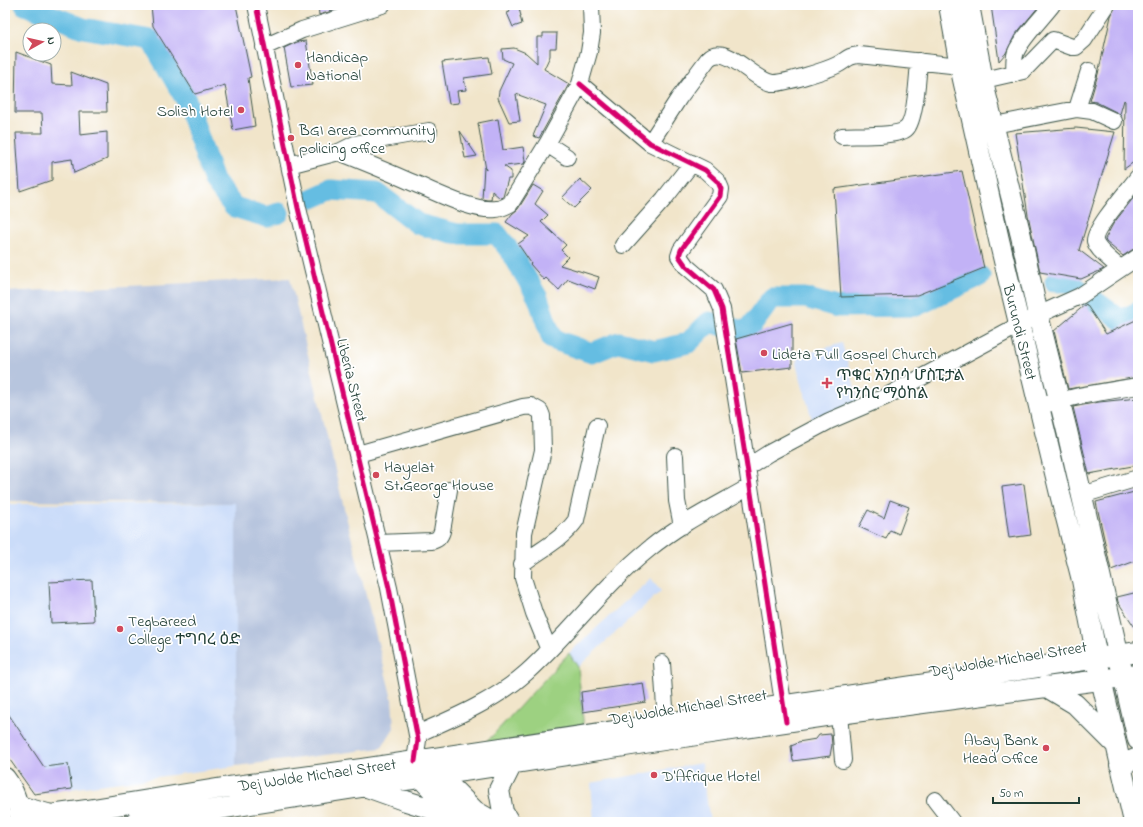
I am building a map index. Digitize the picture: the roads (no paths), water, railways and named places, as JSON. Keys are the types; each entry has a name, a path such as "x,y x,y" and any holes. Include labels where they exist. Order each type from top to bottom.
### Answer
{"main road":[{"name":"Burundi Street","path":"949,5 960,66 983,170 1082,580 1098,657 1101,680 1134,822"},
{"name":"Burundi Street","path":"969,5 994,125 1082,495 1129,653 1138,734"},
{"path":"983,170 1003,164"},
{"name":"Dej Wolde Michael Street","path":"19,814 51,815 229,787 427,768 785,713 936,683 1129,653"},
{"name":"Dej Wolde Michael Street","path":"785,713 839,714 1131,676"},
{"path":"1045,686 1075,704 1116,744"},
{"path":"509,822 503,812 499,790 512,754"},
{"path":"1120,765 1138,758"},
{"path":"427,768 463,820"},
{"path":"427,768 475,811 494,822"},
{"name":"Dej Wolde Michael Street","path":"136,822 367,786 427,768"},
{"path":"5,778 14,793 19,814"},
{"path":"367,786 463,820"},
{"path":"229,787 232,807"}],"street":[{"name":"Liberia Street","path":"256,5 298,208 389,588 418,737 427,768"},
{"path":"264,47 302,30 382,5"},
{"path":"340,152 376,166 441,195 477,207 496,210 510,204 547,144 580,84 590,52 592,33 591,5"},
{"path":"1014,74 1016,52 1052,5"},
{"path":"984,80 1014,74 1026,68 1053,40 1072,47 1076,47 1081,44 1107,5"},
{"path":"650,143 679,98 712,55 718,53 725,55 757,77 771,82 787,81 825,69 836,65 846,58 859,55 960,66"},
{"path":"842,136 892,134 906,130 912,121 919,61"},
{"path":"1077,109 1089,71"},
{"path":"580,84 650,143 705,170 713,176 722,190 720,196 681,250 679,256 686,266 714,290 722,310 785,713"},
{"path":"994,125 1077,109 1092,111 1114,121"},
{"path":"289,165 340,152 356,144 429,131"},
{"path":"547,144 567,157"},
{"path":"623,245 664,199 692,163"},
{"path":"1120,268 1098,247 1095,240 1096,233 1138,177"},
{"path":"747,467 829,420 884,397 1020,326 1038,315 1080,296 1138,257"},
{"path":"1039,406 1079,396 1138,386"},
{"path":"358,454 523,407 536,407 540,411 542,416 542,450 524,533 522,564 526,591 549,650"},
{"path":"522,564 564,534 570,529 576,520 597,426"},
{"path":"675,456 677,501 682,526"},
{"path":"1082,495 1138,478"},
{"path":"418,737 497,695 527,672 625,570 648,549 682,526 749,487"},
{"path":"378,543 431,540 438,538 442,531 449,490"},
{"path":"662,663 669,731"},
{"path":"839,714 843,760"},
{"path":"935,800 952,822"}],"waterway":[{"path":"25,5 83,28 151,40 186,100 214,181 234,207 267,217 279,213"},
{"path":"313,198 331,190 377,193 418,224 457,234 497,234 513,255 538,298 552,339 592,353 619,342 654,351 688,343 709,322 747,332 772,298 805,298 837,307 916,306 980,276"},
{"path":"1055,282 1069,282 1121,320 1138,312"}],"place":[{"name":"Handicap National","path":"298,65"},
{"name":"Solish Hotel","path":"241,110"},
{"name":"BGI area community policing office","path":"291,138"},
{"name":"Lideta Full Gospel Church","path":"764,353"},
{"name":"ጥቁር አንበሳ ሆስፒታል የካንሰር ማዕከል","path":"827,383"},
{"name":"Hayelat St.George House","path":"376,475"},
{"name":"Tegbareed College ተግባረ ዕድ","path":"120,629"},
{"name":"Abay Bank Head Office","path":"1046,748"},
{"name":"D'Afrique Hotel","path":"654,775"}]}
